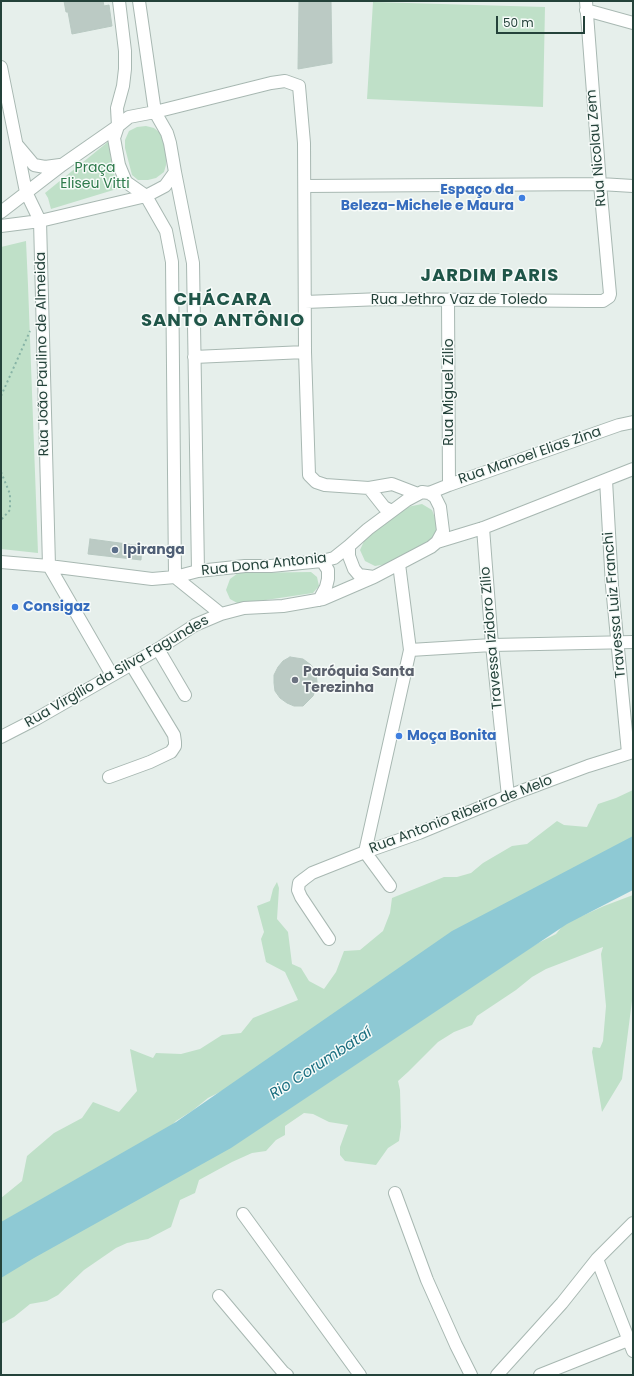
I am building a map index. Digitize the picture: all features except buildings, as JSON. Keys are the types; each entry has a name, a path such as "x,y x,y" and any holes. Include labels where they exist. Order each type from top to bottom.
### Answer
{"street":[{"path":"119,1 125,57 123,86 117,108 118,126 114,138 116,152 122,174 126,182 146,196 166,231 172,262 175,577 221,614"},
{"path":"139,1 155,112 167,133 170,143 194,263 194,357 198,571"},
{"path":"586,5 633,23"},
{"name":"Rua Nicolau Zem","path":"586,5 610,294"},
{"name":"Rua João Paulino de Almeida","path":"1,67 4,91 18,146 26,192 40,221 49,566"},
{"path":"1,212 62,165 129,117 285,81 299,86 305,186 305,352 309,475 316,482 325,485 369,488 392,484 435,498 440,507 443,531 436,542"},
{"name":"Rua João Paulino de Almeida","path":"18,146 34,165 46,167 62,165"},
{"path":"1,226 40,221 146,196 165,186 175,172"},
{"path":"305,186 600,184 633,186"},
{"name":"Rua Jethro Vaz de Toledo","path":"305,302 382,299 588,302 606,300 610,294"},
{"name":"Rua Miguel Zilio","path":"448,300 449,484"},
{"path":"194,357 305,352"},
{"name":"Rua Manoel Elias Zina","path":"392,511 407,500 449,484 619,425 633,422"},
{"path":"436,542 483,528 633,469"},
{"name":"Travessa Luiz Franchi","path":"606,480 617,643 630,752"},
{"path":"369,488 384,507 392,511"},
{"name":"Rua Dona Antonia","path":"1,562 49,566 152,579 175,577 198,571 245,566 270,566 322,561 334,558 392,511"},
{"name":"Travessa Izidoro Zílio","path":"483,528 492,645 508,796"},
{"name":"Rua Virgílio da Silva Fagundes","path":"1,737 36,719 158,649 195,625 221,614 244,608 283,606 323,599 374,577 431,547 436,542"},
{"path":"349,546 354,569 359,575 374,577"},
{"path":"319,600 326,587 328,579 328,570 322,561"},
{"path":"390,886 365,852 410,650 399,564"},
{"path":"49,566 112,675"},
{"path":"410,650 492,645 633,642"},
{"path":"158,649 185,695"},
{"path":"109,777 150,762 171,752 176,742 174,735 131,664"},
{"name":"Rua Antonio Ribeiro de Melo","path":"329,939 298,890 299,883 312,873 419,833 508,796 630,752"},
{"path":"395,1193 427,1280 471,1375"},
{"path":"243,1214 360,1375"},
{"path":"497,1375 562,1303 597,1259 633,1223"},
{"path":"597,1259 631,1339 633,1352"},
{"path":"219,1296 287,1375"},
{"path":"540,1375 631,1339"}],"path":[{"path":"1,396 33,326"},
{"path":"1,472 10,494 10,510 1,520"}],"green space":[{"path":"373,2 545,7 543,107 367,99"},
{"path":"146,126 154,128 164,139 166,165 164,172 156,178 138,180 132,175 125,148 125,140 129,131 137,127"},
{"name":"Praça Eliseu Vitti","path":"109,141 112,169 120,188 51,209 45,193"},
{"path":"26,241 38,553 1,549 1,247"},
{"path":"422,504 432,510 437,523 436,535 425,543 387,564 375,566 365,561 360,550 365,539 385,522 407,507"},
{"path":"311,572 317,577 319,586 313,593 239,604 230,599 226,590 230,579 238,573"},
{"path":"633,790 633,853 208,1098 192,1111 176,1121 163,1135 1,1225 1,1198 22,1181 27,1156 54,1133 82,1118 93,1102 119,1112 137,1091 130,1049 153,1058 156,1053 181,1054 200,1049 222,1035 241,1033 253,1018 298,1000 285,972 266,962 261,939 264,932 257,906 270,901 273,889 277,882 279,888 277,919 288,932 292,964 301,968 309,981 324,989 336,972 344,951 360,950 383,931 390,913 392,898 444,877 457,877 471,873 483,863 512,846 527,844 557,821 564,825 587,827 598,804"},
{"path":"633,895 633,993 622,1079 602,1112 592,1052 593,1047 600,1048 603,1041 606,1006 601,954 603,947 546,969 532,977 516,990 477,1016 472,1025 454,1032 438,1042 398,1081 400,1090 401,1127 399,1141 388,1148 376,1165 345,1161 340,1155 340,1147 348,1125 329,1122 313,1114 304,1113 285,1126 285,1135 276,1140 266,1151 252,1153 199,1180 195,1193 180,1200 171,1227 148,1239 127,1243 116,1248 84,1270 58,1295 47,1301 30,1304 14,1317 1,1324 1,1258 538,943 556,934 564,924"}],"water":[{"name":"Rio Corumbataí","path":"633,836 633,890 567,924 231,1148 1,1278 1,1222 176,1122 452,931"}],"place":[{"name":"Espaço da Beleza-Michele e Maura","path":"522,198"},
{"name":"Ipiranga","path":"115,550"},
{"name":"Consigaz","path":"15,607"},
{"name":"Paróquia Santa Terezinha","path":"295,680"},
{"name":"Moça Bonita","path":"399,736"}],"district":[{"name":"JARDIM PARIS","path":"490,276"},
{"name":"CHÁCARA SANTO ANTÔNIO","path":"223,310"}]}
